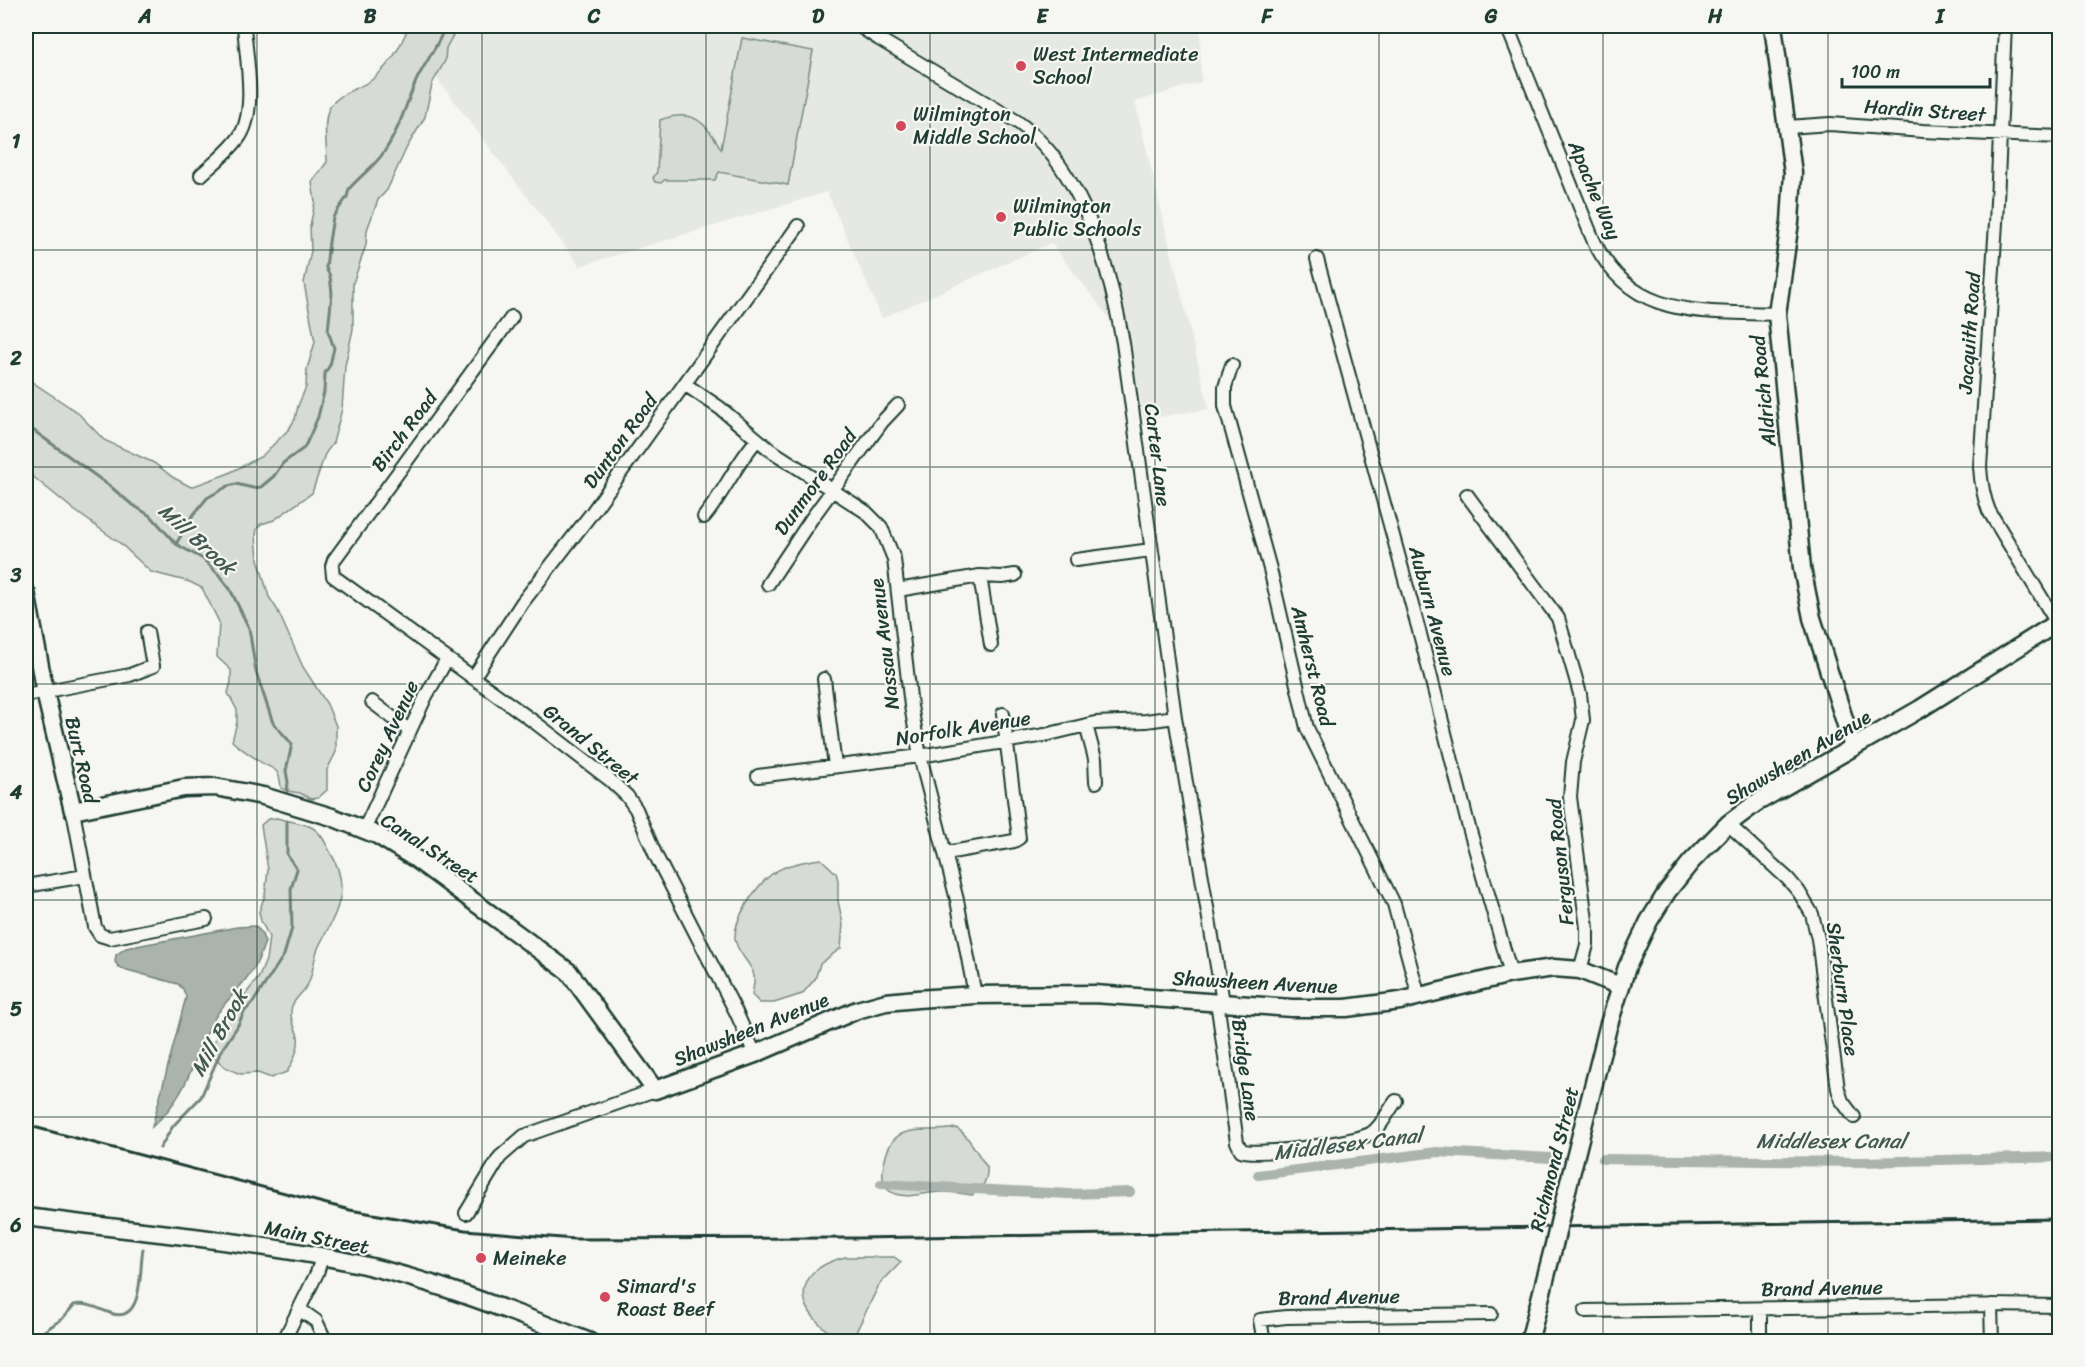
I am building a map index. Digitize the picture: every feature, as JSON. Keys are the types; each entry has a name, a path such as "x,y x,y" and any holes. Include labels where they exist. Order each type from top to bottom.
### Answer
{"street":[{"path":"201,176 230,148 246,123 250,97 244,26"},
{"name":"Carter Lane","path":"860,26 1027,129 1047,147 1071,183 1101,252 1114,298 1127,369 1175,717 1220,1002"},
{"name":"Apache Way","path":"1507,26 1593,240 1602,257 1616,275 1643,296 1674,308 1777,314"},
{"name":"Aldrich Road","path":"1773,26 1793,166 1792,206 1777,314 1804,585 1816,635 1853,747"},
{"name":"Jacquith Road","path":"2005,26 1996,223 1980,467 1982,489 1993,518 2058,622"},
{"name":"Hardin Street","path":"1788,127 1840,124 2060,137"},
{"name":"Dunton Road","path":"472,678 526,597 591,514 613,481 686,385 798,226"},
{"name":"Auburn Avenue","path":"1317,259 1421,638 1468,825 1511,974"},
{"name":"Birch Road","path":"332,571 334,560 512,317"},
{"name":"Amherst Road","path":"1232,365 1225,387 1225,406 1270,569 1307,728 1394,904 1419,997"},
{"name":"Nassau Avenue","path":"686,385 720,408 757,440 866,512 882,527 892,553 911,706 920,756 959,908 975,995"},
{"name":"Dunmore Road","path":"768,584 778,566 887,415 898,405"},
{"path":"704,517 757,440"},
{"name":"Ferguson Road","path":"1467,495 1558,618 1580,694 1583,720 1573,762 1570,797 1587,928 1587,945 1580,970"},
{"path":"1076,560 1151,550"},
{"name":"Grand Street","path":"332,571 337,580 610,780 627,796 636,809 656,856 755,1054"},
{"path":"898,590 980,576 1015,575"},
{"path":"980,576 991,645"},
{"name":"Burt Road","path":"26,592 45,692 73,811 95,927 100,935 110,938 206,920"},
{"name":"Shawsheen Avenue","path":"466,1213 500,1157 524,1136 755,1054 871,1006 917,999 975,995 1094,994 1328,1009 1365,1006 1419,997 1511,974 1554,968 1580,970 1620,986 1641,936 1667,892 1691,862 1728,824 1771,793 1920,708 2058,622"},
{"path":"26,695 130,675 153,666 147,632"},
{"name":"Corey Avenue","path":"364,830 432,683 447,659"},
{"path":"824,679 835,766"},
{"path":"372,702 410,731"},
{"path":"946,852 1014,841 1019,838 1003,714"},
{"name":"Norfolk Avenue","path":"758,776 920,756 1045,735 1086,725 1175,717"},
{"path":"1086,725 1095,759 1096,782"},
{"name":"Canal Street","path":"73,811 184,788 214,786 263,796 377,835 409,854 569,972 655,1089"},
{"name":"Sherburn Place","path":"1728,824 1788,879 1803,897 1812,914 1818,939 1836,1078 1842,1101 1854,1117"},
{"path":"26,886 85,876"},
{"name":"Richmond Street","path":"1529,1341 1620,986"},
{"name":"Bridge Lane","path":"1220,1002 1237,1142 1241,1150 1254,1153 1285,1150 1367,1135 1375,1130 1396,1101"},
{"name":"Main Street","path":"26,1217 270,1248 322,1257 434,1285 590,1341"},
{"path":"283,1341 322,1257"},
{"path":"1991,1305 1992,1341"},
{"name":"Brand Avenue","path":"1585,1311 2060,1306"},
{"path":"299,1308 316,1321 326,1341"},
{"path":"1760,1309 1760,1341"},
{"name":"Brand Avenue","path":"1264,1341 1260,1320 1295,1317 1491,1314"}],"shaded area":[{"name":"Wilmington Public Schools","path":"397,26 1200,26 1201,82 1135,102 1209,409 1144,419 1136,375 1119,376 1111,320 1051,243 882,318 827,192 580,266"},
{"path":"409,26 458,26 446,48 445,61 432,84 425,117 407,147 387,190 378,200 367,230 366,245 353,283 353,329 345,366 342,409 333,443 325,454 312,493 274,520 261,524 256,535 258,559 269,597 277,609 303,667 327,704 336,726 336,752 327,770 327,790 318,798 311,799 300,793 281,788 279,775 275,770 232,741 237,722 237,710 228,693 231,670 217,657 219,622 202,588 190,582 151,572 121,544 26,471 26,378 77,412 104,440 154,463 191,487 227,474 262,456 289,429 295,419 306,387 307,369 315,342 304,283 311,251 310,226 315,202 312,182 327,162 325,129 328,111 336,100 368,83 386,66 395,54"},
{"path":"742,38 813,51 788,185 719,172 715,180 655,182 653,178 657,172 660,120 681,116 697,120 710,131 721,149"},
{"path":"277,818 305,824 318,832 336,863 341,887 337,909 318,949 310,979 292,1006 292,1018 298,1041 295,1055 287,1072 271,1078 258,1073 240,1074 225,1067 211,1054 223,1023 259,977 266,960 269,937 259,912 265,895 268,870 261,825 268,819"},
{"path":"821,859 836,873 838,880 838,901 843,924 841,948 820,964 815,979 802,994 774,1003 760,1003 752,995 753,971 736,944 735,930 740,917 753,893 776,871"},
{"path":"255,926 261,932 265,942 256,965 214,1019 183,1089 165,1114 152,1127 186,997 178,984 120,968 115,962 116,955 126,948 237,927"},
{"path":"956,1128 969,1140 987,1167 986,1180 979,1190 972,1195 938,1192 905,1196 888,1189 884,1183 883,1173 887,1153 892,1142 899,1135 918,1130"},
{"path":"845,1257 894,1257 901,1262 879,1285 849,1342 833,1336 813,1317 804,1295 810,1276 830,1262"}],"waterway":[{"path":"176,544 191,518 207,498 236,484 253,488 261,487 274,476 283,463 304,448 318,417 324,392 325,373 330,365 334,348 328,331 332,293 330,276 326,268 333,217 347,197 349,189 376,162 390,143 417,79 445,26"},
{"name":"Mill Brook","path":"26,425 152,517 176,544 203,559 230,589 249,628 256,672 273,723 292,744 286,771 287,791"},
{"name":"Mill Brook","path":"160,1148 173,1126 201,1097 221,1051 244,1012 254,1001 284,955 292,928 291,889 297,869 287,855 287,821"},
{"name":"Middlesex Canal","path":"1258,1175 1437,1152 1551,1158"},
{"name":"Middlesex Canal","path":"1603,1159 1861,1162 2060,1157"},
{"name":"Middlesex Canal","path":"881,1184 1069,1194 1130,1192"},
{"name":"Mill Brook","path":"28,1342 62,1319 74,1305 88,1305 121,1315 129,1311 135,1303 138,1292 143,1249"}],"railway":[{"path":"26,1125 350,1210 465,1230 574,1239 859,1238 2060,1219"}],"place":[{"name":"West Intermediate School","path":"1021,66"},
{"name":"Wilmington Middle School","path":"901,126"},
{"name":"Wilmington Public Schools","path":"1001,217"},
{"name":"Meineke","path":"481,1258"},
{"name":"Simard's Roast Beef","path":"605,1297"}]}
